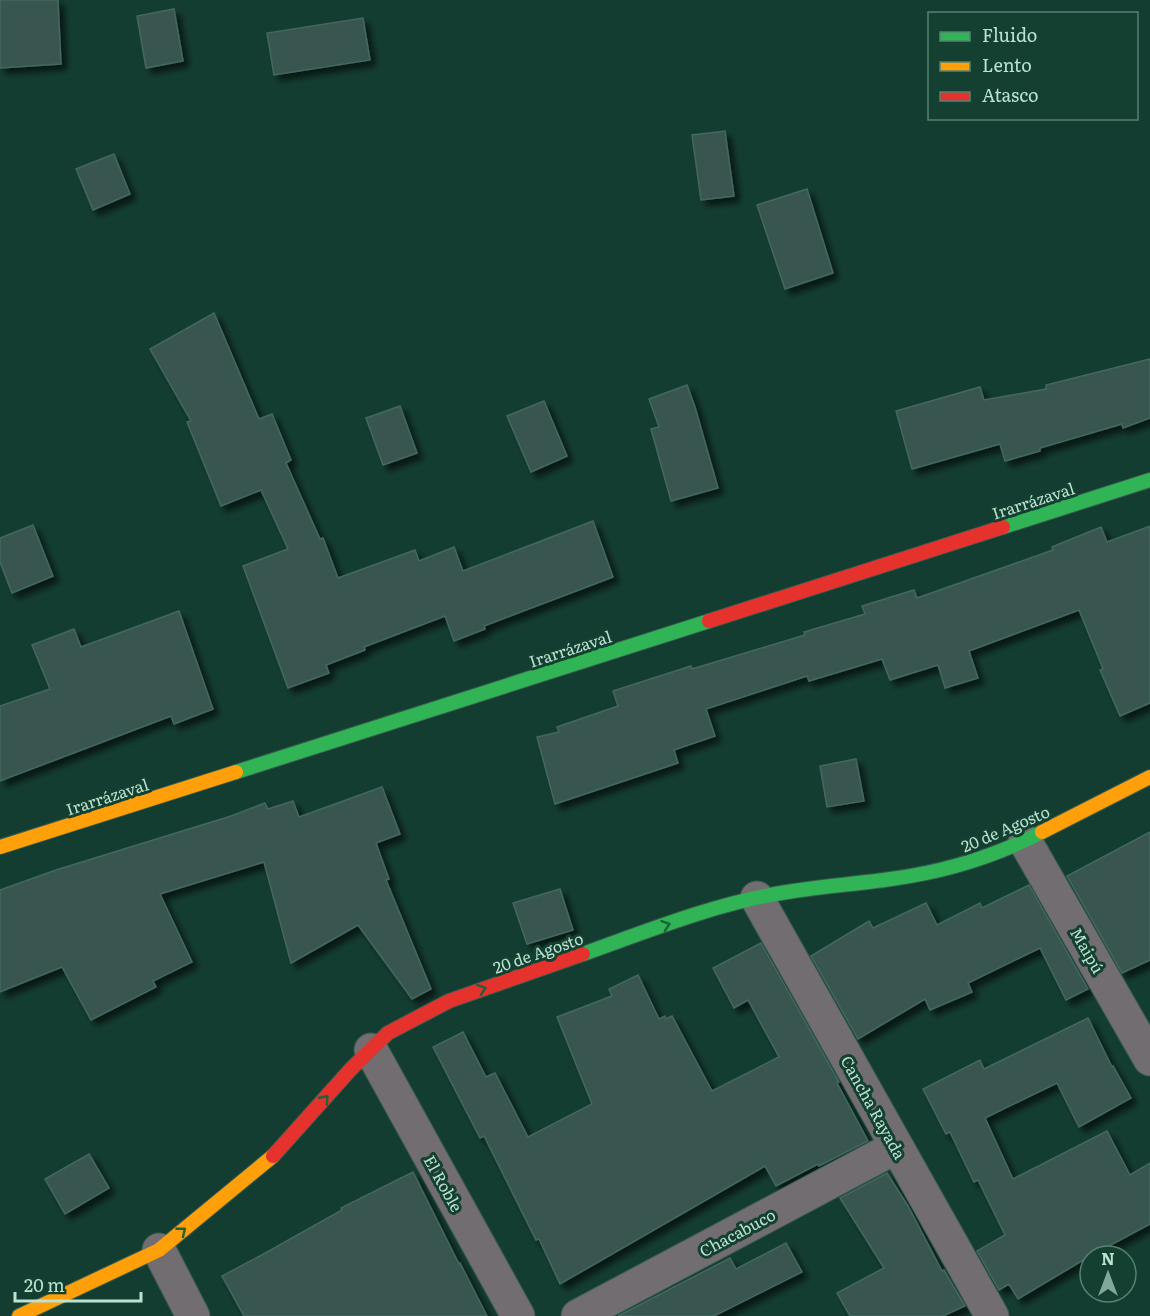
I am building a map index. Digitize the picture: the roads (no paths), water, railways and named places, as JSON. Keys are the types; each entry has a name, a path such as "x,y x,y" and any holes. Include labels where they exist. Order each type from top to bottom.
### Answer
{"street":[{"name":"Irarrázaval","path":"0,847 1150,480"},
{"name":"20 de Agosto","path":"19,1316 159,1250 268,1161 388,1033 449,1001 719,906 757,898 894,879 969,862 1025,842 1150,777"},
{"name":"Maipú","path":"1025,842 1150,1059"},
{"name":"Cancha Rayada","path":"757,898 992,1316"},
{"name":"El Roble","path":"370,1050 518,1316"},
{"name":"Chacabuco","path":"578,1316 896,1147"},
{"path":"159,1250 193,1316"}]}
